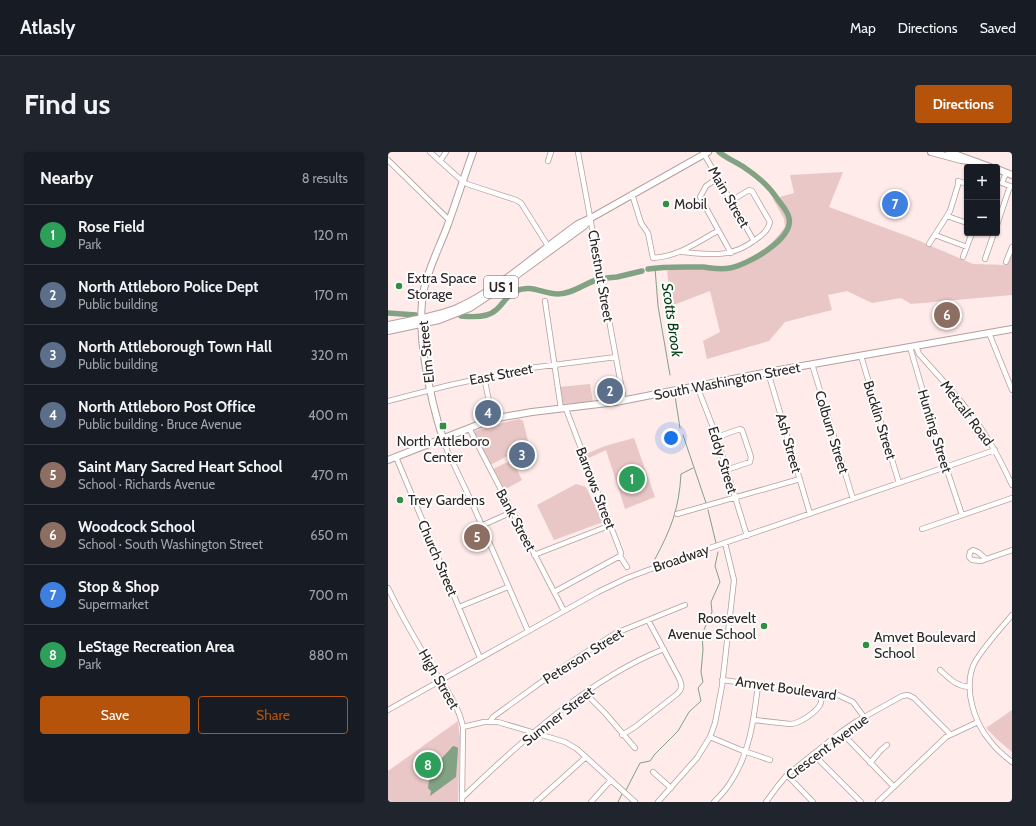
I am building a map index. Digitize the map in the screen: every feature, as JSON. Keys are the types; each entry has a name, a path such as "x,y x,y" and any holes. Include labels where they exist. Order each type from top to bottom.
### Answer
{"main road":[{"name":"Elm Street","path":"443,439 423,350 423,297 427,276 473,152"},
{"path":"931,152 961,160 977,162"},
{"path":"949,152 982,164"},
{"name":"US 1","path":"388,331 422,321 448,311 479,296 578,224 706,153"},
{"name":"US 1","path":"388,325 450,317 479,303 584,226 591,218"},
{"name":"South Washington Street","path":"388,460 468,428 518,414 624,401 768,372 1012,329"}],"street":[{"path":"430,152 463,181 521,203 548,246"},
{"path":"440,161 446,152"},
{"path":"548,161 551,152"},
{"name":"Chestnut Street","path":"578,152 624,401"},
{"name":"Main Street","path":"706,153 718,178 754,240"},
{"path":"388,160 449,220"},
{"path":"1000,217 1011,186 1000,183 1009,174"},
{"path":"718,178 706,186 700,197 732,253"},
{"path":"929,244 947,216 954,199 958,181 964,183"},
{"path":"681,252 718,254 732,253 745,247 764,233 769,227 770,222 768,216 752,191 749,190 731,201"},
{"path":"632,194 641,223 648,233 653,258 681,252 718,230"},
{"path":"947,216 964,222"},
{"path":"935,235 967,246"},
{"path":"963,257 971,236"},
{"path":"986,259 993,236"},
{"path":"1006,262 1012,247"},
{"name":"Barrows Street","path":"544,301 554,365 563,409 611,525 621,553 620,556 627,567"},
{"path":"989,333 1012,390"},
{"name":"Metcalf Road","path":"913,346 969,411 995,450 1012,485"},
{"name":"Hunting Street","path":"913,346 946,467 962,515"},
{"name":"Bucklin Street","path":"861,356 899,483"},
{"name":"East Street","path":"388,401 484,377 530,368 616,357"},
{"name":"Colburn Street","path":"812,364 853,499"},
{"name":"Ash Street","path":"768,372 810,514"},
{"path":"484,377 493,420"},
{"name":"Eddy Street","path":"697,386 717,436 747,536"},
{"name":"Bank Street","path":"468,428 564,611"},
{"path":"717,436 740,429 742,430 751,457 750,462 726,470"},
{"path":"443,439 528,631"},
{"name":"Broadway","path":"388,710 564,611 627,578 995,450"},
{"name":"Church Street","path":"396,457 480,658"},
{"path":"677,514 800,479"},
{"path":"922,529 1012,498"},
{"path":"481,526 512,512"},
{"path":"534,555 611,525"},
{"path":"658,802 697,758 710,737 719,705 734,580 724,543"},
{"path":"986,559 1012,550"},
{"path":"554,592 620,556"},
{"path":"458,607 508,587"},
{"name":"High Street","path":"388,588 396,605 456,704 460,715 463,727 462,800"},
{"name":"Peterson Street","path":"490,722 493,717 528,691 616,634 685,605"},
{"path":"1012,615 976,660 971,674 969,687 972,705 978,722 991,742 1012,762"},
{"path":"622,735 635,727 677,694 681,690 682,686 648,620"},
{"name":"Sumner Street","path":"462,800 534,732 586,694 627,667 664,649"},
{"path":"940,670 954,683 969,687"},
{"name":"Amvet Boulevard","path":"722,680 838,695 850,699 857,706 864,717"},
{"path":"714,802 731,782 739,767 752,731 758,685"},
{"path":"754,720 790,724 799,723 819,706 822,692"},
{"path":"586,694 605,713 622,735 635,748"},
{"name":"Crescent Avenue","path":"766,802 776,787 787,775 841,732 899,697 908,695 914,698 950,734"},
{"path":"463,727 498,722 568,743 586,757 635,802"},
{"path":"878,802 950,734 978,722"},
{"path":"841,732 894,787"},
{"path":"710,737 770,760"},
{"path":"870,763 887,744"},
{"path":"814,754 861,802"},
{"path":"536,802 586,757"},
{"path":"653,772 670,788"},
{"path":"787,775 814,802"},
{"path":"591,802 610,780"},
{"path":"542,797 546,802"}],"shaded area":[{"path":"843,172 829,207 915,239 973,264 1008,265 1012,254 1012,295 911,304 901,298 872,303 847,291 828,295 832,310 785,322 769,341 707,359 703,341 720,332 710,291 671,306 667,271 689,267 727,267 754,256 766,248 785,227 784,219 773,199 794,193 790,175"},
{"path":"590,384 593,402 562,404 559,387"},
{"path":"519,419 523,421 528,441 525,446 490,465 473,434 475,431"},
{"path":"634,438 655,497 625,509 606,450 587,459 586,454 605,446"},
{"path":"512,460 522,480 504,490 493,469"},
{"path":"576,484 586,487 603,522 554,540 537,505"},
{"path":"1012,710 1012,752 986,728"},
{"path":"458,721 460,739 458,802 388,802 388,771"},
{"path":"453,746 457,747 458,749 456,777 430,796 431,791 428,788 430,771"}],"waterway":[{"path":"648,269 662,267 703,267 720,269 738,266 768,250 777,242 789,226 789,218 786,210 766,185 754,174 719,152"},
{"name":"Scotts Brook","path":"655,268 658,306 670,375"},
{"path":"606,278 642,271"},
{"path":"461,316 474,317 493,313 510,295 521,289 532,289 553,294 563,294 599,279"},
{"path":"388,313 416,315"},
{"name":"Scotts Brook","path":"675,396 680,428"},
{"name":"Scotts Brook","path":"683,435 706,503"},
{"path":"655,559 670,528 676,508 681,474 693,468"},
{"name":"Scotts Brook","path":"708,510 716,543"},
{"name":"Scotts Brook","path":"626,790 640,763 650,761 678,731 689,712 701,701 698,688 703,682 701,672 703,650 702,634 712,612 711,602 720,582 715,566 718,552"},
{"name":"Scotts Brook","path":"618,802 622,794"}],"place":[{"name":"Mobil","path":"666,204"},
{"name":"Stop & Shop","path":"895,204"},
{"name":"Extra Space Storage","path":"399,286"},
{"name":"Woodcock School","path":"947,315"},
{"name":"North Attleboro Police Dept","path":"610,391"},
{"name":"North Attleboro Post Office","path":"488,413"},
{"name":"North Attleboro Center","path":"443,426"},
{"name":"North Attleborough Town Hall","path":"522,455"},
{"name":"Rose Field","path":"632,479"},
{"name":"Trey Gardens","path":"400,500"},
{"name":"Saint Mary Sacred Heart School","path":"477,537"},
{"name":"Roosevelt Avenue School","path":"764,626"},
{"name":"Amvet Boulevard School","path":"866,645"},
{"name":"LeStage Recreation Area","path":"428,765"}]}
